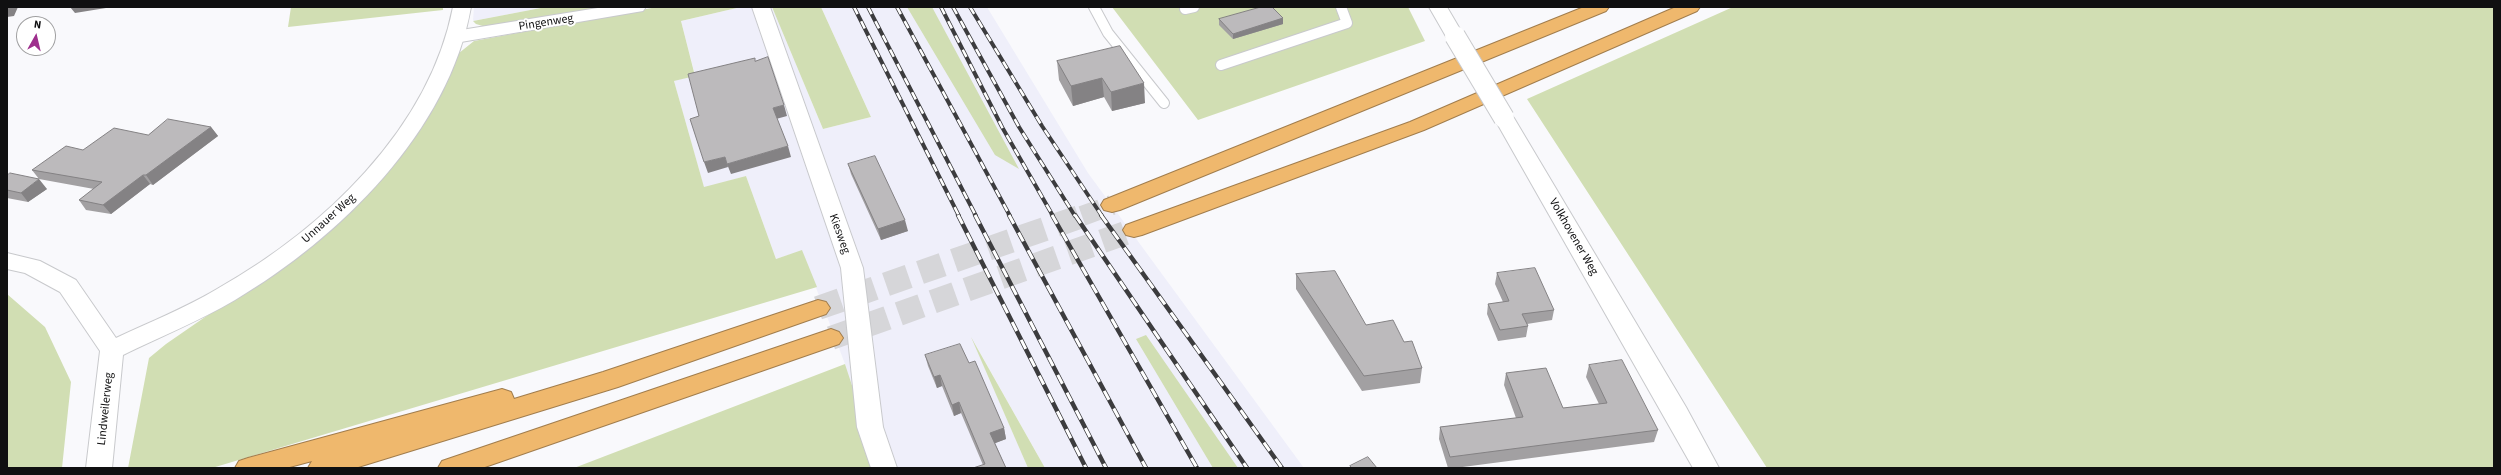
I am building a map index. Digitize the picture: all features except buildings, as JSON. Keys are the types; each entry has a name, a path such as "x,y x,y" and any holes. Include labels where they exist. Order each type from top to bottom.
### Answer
{"highway":[{"path":"1112,205 1600,7"},
{"path":"1134,230 1417,126 1691,7"},
{"path":"321,468 609,380 818,308"},
{"path":"451,468 831,338"},
{"path":"248,468 487,401 609,380"},
{"path":"461,468 489,456"}],"street":[{"name":"Unnauer Weg","path":"112,350 225,295 274,265 313,235 348,204 390,158 414,123 438,81 455,37 462,7"},
{"name":"Pingenweg","path":"455,37 637,7"},
{"name":"Kiesweg","path":"761,7 852,268 870,427 884,468"},
{"name":"Volkhovener Weg","path":"1438,7 1677,414 1706,468"},
{"path":"7,261 32,267 68,286 112,350"},
{"name":"Lindweilerweg","path":"100,466 112,350"}],"lane":[{"path":"1094,7 1108,33 1164,103"},
{"path":"1221,65 1347,23 1340,7"}],"shaded area":[{"path":"474,7 546,7 473,21"},
{"path":"741,7 772,7 823,129 871,117 821,7 987,7 1088,173 1304,468 1045,468 974,342 1028,468 891,468 864,424 845,364 802,251 776,259 746,176 704,188 674,81 695,75 681,21"}],"green space":[{"path":"291,7 443,7 443,10 288,27"},
{"path":"546,7 620,7 486,27 476,24 473,21"},
{"path":"657,7 741,7 681,21 695,76 674,81 704,187 746,176 776,259 802,250 817,287 212,468 128,468 149,358 166,344 318,239 363,200 401,155 423,122 459,53 474,41"},
{"path":"772,7 821,7 871,117 823,129"},
{"path":"907,7 932,7 1019,169 995,155"},
{"path":"1112,7 1408,7 1425,41 1198,120"},
{"path":"1733,7 2494,7 2494,468 1767,468 1527,99"},
{"path":"7,294 45,327 71,382 62,468 7,468"},
{"path":"1146,335 1238,468 1213,468 1136,339"},
{"path":"971,337 1045,468 1028,468"},
{"path":"845,364 879,468 574,468"}],"tunnel":[{"path":"1082,216 1112,205"},
{"path":"818,308 1085,215"},
{"path":"831,338 1134,230"}],"railway":[{"path":"854,7 959,216"},
{"path":"868,7 976,216"},
{"path":"897,7 1010,216"},
{"path":"941,7 1002,127 1053,216"},
{"path":"953,7 1019,127 1075,216"},
{"path":"970,7 1042,126 1102,216"},
{"path":"958,215 1086,468"},
{"path":"975,215 1106,468"},
{"path":"1009,215 1146,468"},
{"path":"1052,215 1197,468"},
{"path":"1075,215 1247,468"},
{"path":"1101,215 1282,468"}]}
